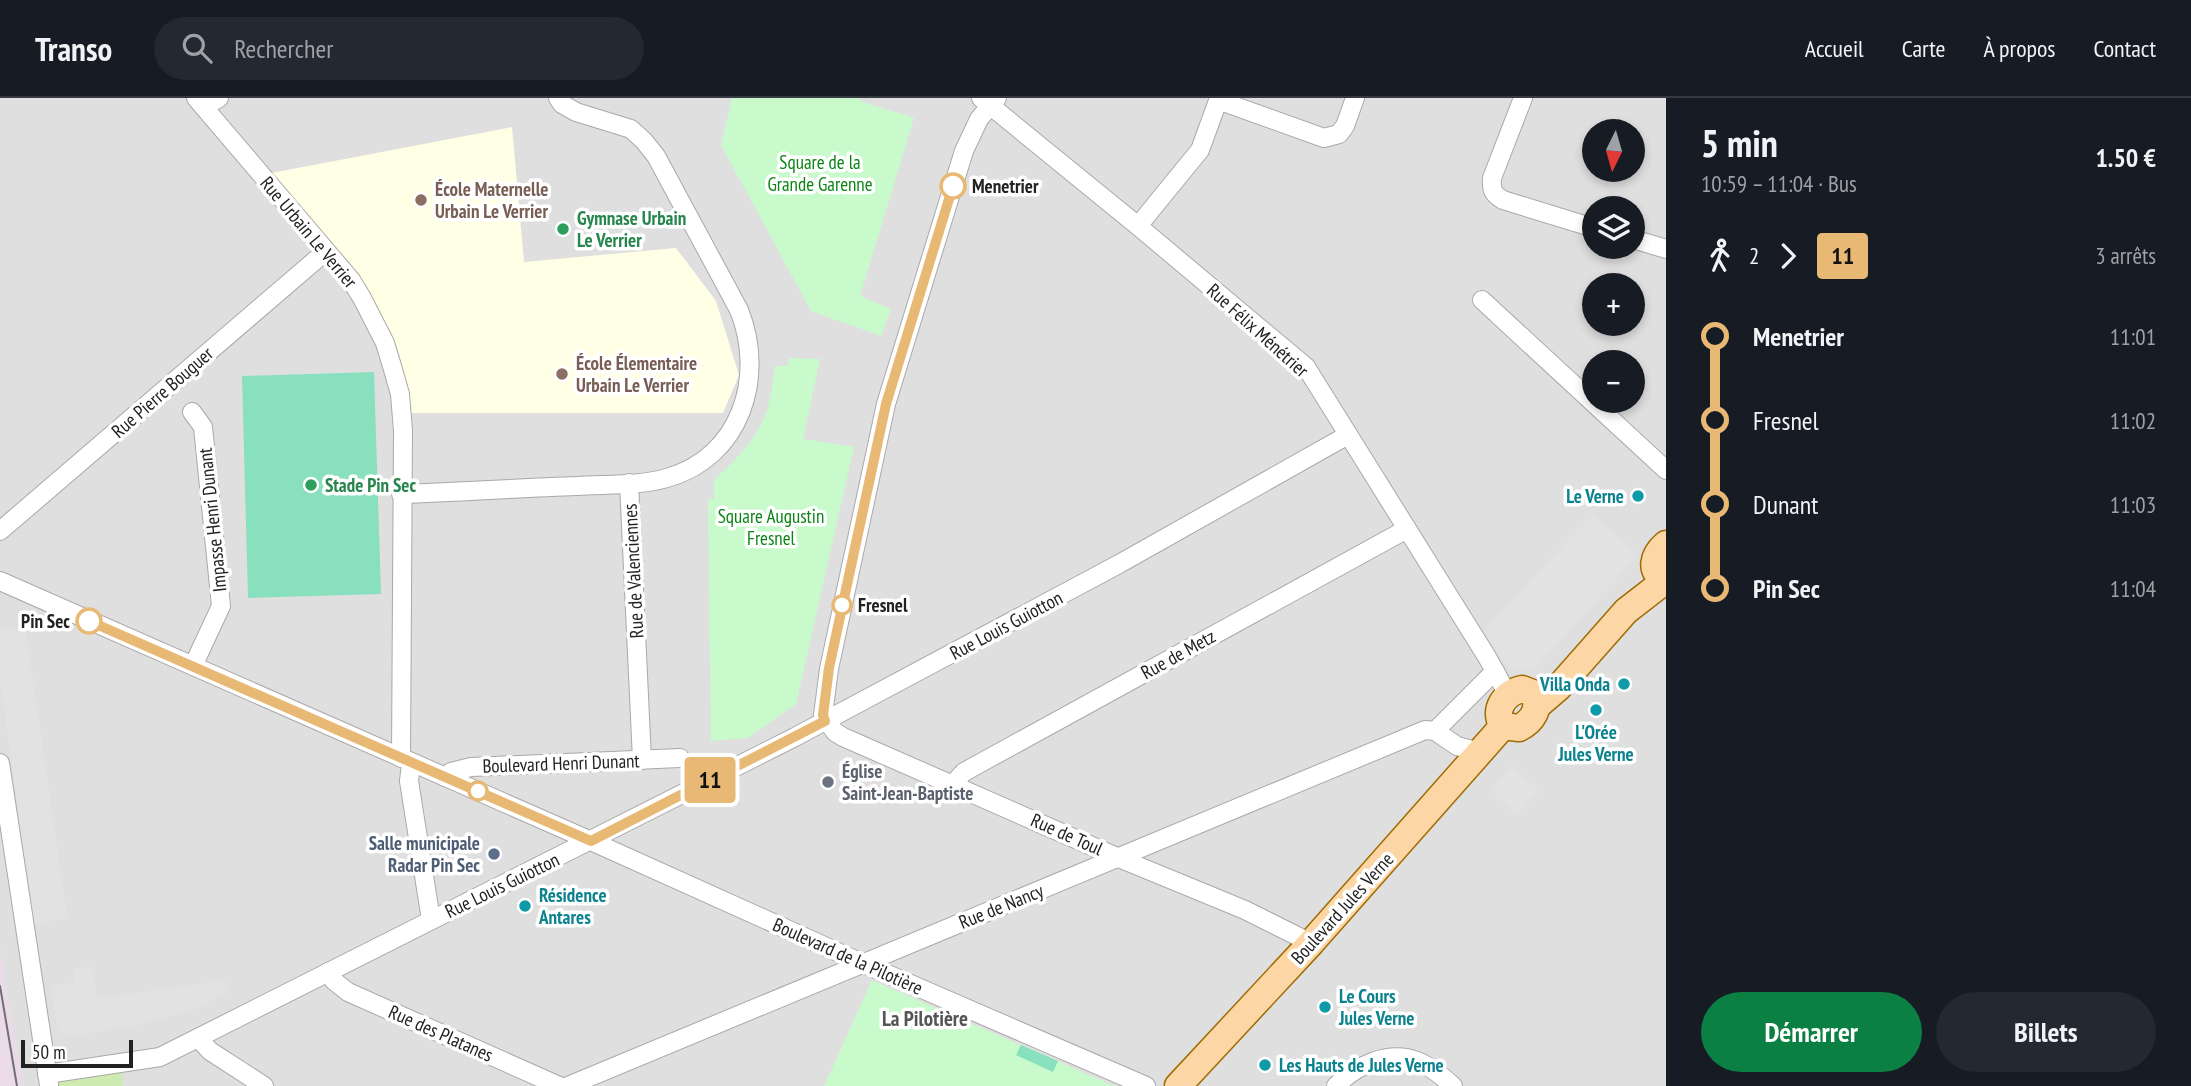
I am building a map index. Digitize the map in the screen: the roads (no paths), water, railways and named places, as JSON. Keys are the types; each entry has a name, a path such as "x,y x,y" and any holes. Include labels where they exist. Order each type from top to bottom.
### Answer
{"main road":[{"path":"1525,697 1663,568"},
{"name":"Boulevard Jules Verne","path":"1178,1086 1311,943 1503,726 1513,728 1525,725 1533,716 1525,697"}],"street":[{"path":"558,98 576,113 631,129 656,156 739,310 746,327 751,354 747,394 739,416 712,452 698,463 666,479 629,483"},
{"path":"1138,226 1200,150 1218,99 1324,138 1339,134 1345,126 1355,98"},
{"path":"1523,98 1492,178 1491,188 1494,195 1582,224"},
{"name":"Rue Urbain Le Verrier","path":"206,101 325,252 351,280 385,343 400,394 403,431 401,494 406,760 431,920"},
{"path":"825,721 823,715 829,668 886,404 964,151 990,101"},
{"name":"Rue Félix Ménétrier","path":"990,101 1306,367 1495,671 1525,697"},
{"path":"1645,243 1666,249"},
{"name":"Rue Pierre Bouguer","path":"0,531 325,252"},
{"path":"1482,300 1666,470"},
{"name":"Impasse Henri Dunant","path":"192,412 203,427 221,606 192,666"},
{"name":"Rue Louis Guiotton","path":"48,1080 160,1057 825,721 1119,564 1349,435"},
{"name":"Rue de Valenciennes","path":"401,494 629,483 642,760"},
{"name":"Rue de Metz","path":"953,783 964,772 1407,529"},
{"name":"Boulevard Henri Dunant","path":"0,580 591,841"},
{"name":"Rue de Nancy","path":"568,1086 1425,730 1434,731 1495,671"},
{"name":"Rue de Toul","path":"825,721 843,737 953,783 1118,858 1245,910 1311,943"},
{"path":"1434,731 1457,746 1480,751"},
{"name":"Boulevard Henri Dunant","path":"444,777 471,766 680,758"},
{"path":"0,763 48,1080"},
{"name":"Boulevard de la Pilotière","path":"591,841 862,963 1146,1086"},
{"name":"Rue des Platanes","path":"328,972 334,981 348,992 559,1086"},
{"path":"198,1038 210,1051 264,1086"},
{"path":"1336,1086 1358,1068 1379,1060 1397,1058 1416,1060 1453,1086"}],"tram line":[{"path":"0,986 17,1086"}],"place":[{"name":"Menetrier","path":"953,186"},
{"name":"École Maternelle Urbain Le Verrier","path":"421,200"},
{"name":"Gymnase Urbain Le Verrier","path":"563,229"},
{"name":"École Élementaire Urbain Le Verrier","path":"562,374"},
{"name":"Stade Pin Sec","path":"311,485"},
{"name":"Le Verne","path":"1638,496"},
{"name":"Fresnel","path":"842,605"},
{"name":"Pin Sec","path":"89,621"},
{"name":"Villa Onda","path":"1624,684"},
{"name":"L'Orée Jules Verne","path":"1596,710"},
{"name":"Église Saint-Jean-Baptiste","path":"828,782"},
{"name":"Salle municipale Radar Pin Sec","path":"494,854"},
{"name":"Résidence Antares","path":"525,906"},
{"name":"Le Cours Jules Verne","path":"1325,1007"},
{"name":"Les Hauts de Jules Verne","path":"1265,1065"}],"district":[{"name":"La Pilotière","path":"925,1019"}],"park label":[{"name":"Square de la Grande Garenne","path":"820,173"},
{"name":"Square Augustin Fresnel","path":"771,527"}]}
